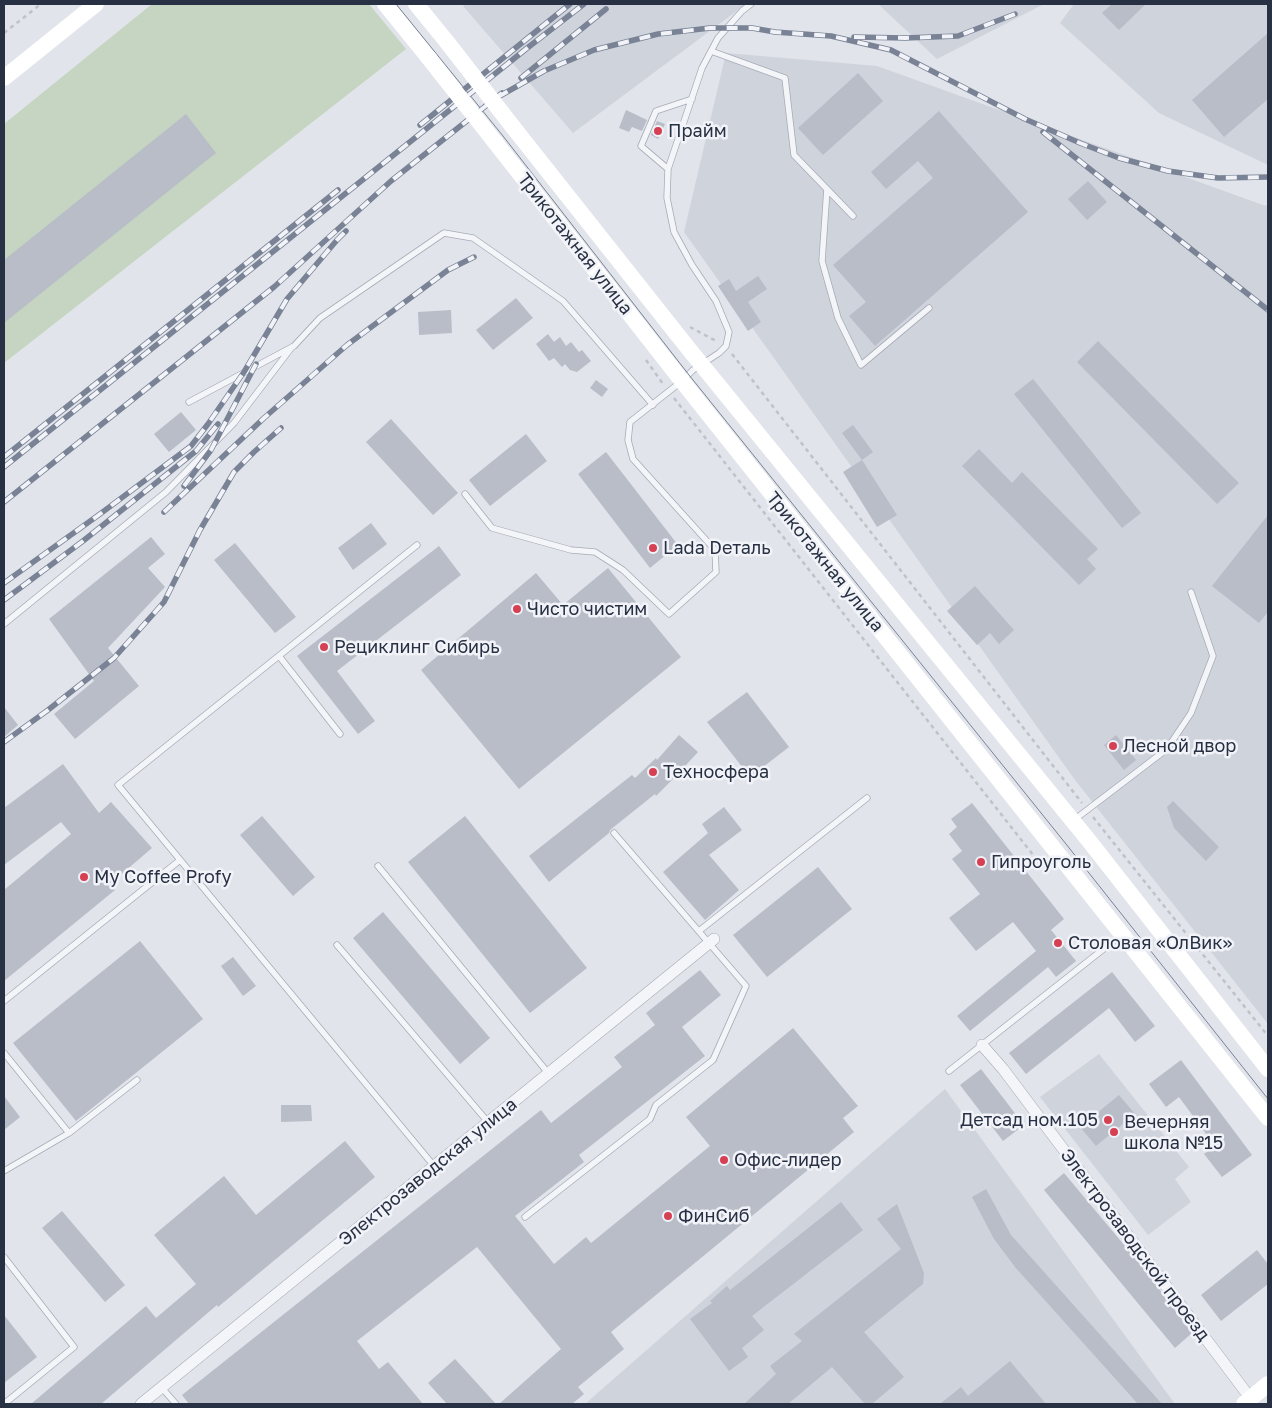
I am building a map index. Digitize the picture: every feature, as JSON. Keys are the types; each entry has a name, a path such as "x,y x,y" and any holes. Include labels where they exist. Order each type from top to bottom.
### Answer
{"main road":[{"path":"4,78 96,4"},
{"name":"Трикотажная улица","path":"385,4 1268,1118"},
{"name":"Трикотажная улица","path":"416,4 701,365 1072,821 1268,1068"},
{"path":"1248,1402 1268,1384"}],"street":[{"name":"Электрозаводская улица","path":"141,1404 712,942"},
{"name":"Электрозаводской проезд","path":"982,1045 1009,1077 1248,1402"}],"lane":[{"path":"465,494 492,528 571,550 595,552 624,570 668,614 716,572 715,550 633,459 628,440 630,422 726,346 729,332 716,301 692,266 674,232 667,198 668,169 702,68 718,38 742,11 751,4"},
{"path":"711,51 785,78 794,155 853,216"},
{"path":"668,169 641,146 656,111 692,99"},
{"path":"827,189 822,261 838,318 861,366 928,308"},
{"path":"4,624 166,492 234,423 294,346 320,318 444,233 473,238 563,301 652,405"},
{"path":"189,402 294,346"},
{"path":"417,545 118,785 434,1166"},
{"path":"1072,821 1167,749 1191,712 1213,656 1191,592"},
{"path":"278,656 340,734"},
{"path":"699,931 867,798"},
{"path":"525,1217 650,1120 656,1106 712,1060 746,986 712,942 699,931 614,833"},
{"path":"4,1001 180,860"},
{"path":"378,866 549,1074"},
{"path":"949,1070 1123,934"},
{"path":"337,945 488,1123"},
{"path":"4,1053 70,1133"},
{"path":"4,1171 70,1133 137,1080"},
{"path":"4,1257 74,1347 4,1404"},
{"path":"162,1388 176,1404"}],"path":[{"path":"4,33 41,4"},
{"path":"726,346 1088,810 1268,1036"},
{"path":"676,400 1041,865"}],"shaded area":[{"path":"466,4 746,4 573,133 463,6"},
{"path":"878,4 1044,4 937,59"},
{"path":"1074,4 1268,4 1268,165 1159,113 1060,23"},
{"path":"726,53 877,66 1268,206 1268,1024 1075,780 684,232"},
{"name":"Вечерняя школа №15","path":"1099,1054 1189,1167 1175,1179 1191,1202 1148,1235 1040,1097"},
{"path":"945,1089 1175,1404 585,1404"}],"green space":[{"path":"152,4 369,4 406,49 4,363 4,124"}],"building":[{"path":"1112,4 1146,4 1119,30 1102,13"},
{"path":"1268,33 1268,99 1224,137 1192,100"},
{"path":"858,73 883,101 823,155 798,128"},
{"path":"626,110 647,120 642,131 632,127 629,132 619,128"},
{"path":"939,111 1028,212 875,346 849,316 866,302 833,265 933,178 918,161 886,189 871,172"},
{"path":"186,114 216,153 4,323 4,260"},
{"path":"657,121 665,124 658,139 651,135"},
{"path":"1088,181 1107,202 1087,220 1068,199"},
{"path":"758,276 767,289 748,302 761,322 748,331 718,286 729,279 736,291"},
{"path":"516,298 533,318 493,350 476,330"},
{"path":"451,310 452,333 419,335 418,312"},
{"path":"548,334 554,342 560,337 566,346 571,342 579,352 582,350 591,361 577,372 570,370 565,364 562,367 554,358 549,361 536,344"},
{"path":"1098,341 1239,483 1217,504 1077,362"},
{"path":"1033,379 1141,513 1122,528 1014,394"},
{"path":"596,380 608,389 602,397 590,388"},
{"path":"181,412 196,430 169,452 154,434"},
{"path":"391,419 458,493 433,515 366,442"},
{"path":"853,425 873,452 862,460 842,433"},
{"path":"526,434 547,461 490,506 469,480"},
{"path":"979,449 1012,483 1022,472 1098,549 1087,559 1096,569 1079,585 962,466"},
{"path":"606,452 678,545 650,568 578,474"},
{"path":"862,460 897,515 877,527 843,472"},
{"path":"1268,515 1268,612 1259,623 1212,586"},
{"path":"371,523 387,544 353,570 338,548"},
{"path":"151,537 165,554 148,568 165,587 108,648 139,686 75,739 54,714 94,681 49,619"},
{"path":"235,543 296,617 275,633 214,560"},
{"path":"439,546 461,575 337,671 375,721 358,734 297,656"},
{"path":"608,568 681,657 519,789 421,670 536,573 563,605"},
{"path":"975,586 1014,630 999,644 990,633 977,645 947,611"},
{"path":"747,692 789,747 750,777 707,722"},
{"path":"4,707 18,725 4,737"},
{"path":"679,735 698,752 656,796 655,794 610,830 609,833 549,882 529,856 632,775 635,778 656,758 657,760"},
{"path":"1116,735 1136,760 1124,770 1104,745"},
{"path":"63,764 99,813 111,802 152,848 110,884 115,890 4,981 4,890 71,834 61,822 4,865 4,808"},
{"path":"1173,801 1219,847 1206,861 1174,828 1167,807"},
{"path":"972,803 1064,919 1051,930 1076,961 1056,977 1048,967 970,1031 957,1016 1036,951 1013,922 976,951 949,918 980,894 952,859 962,851 949,834 957,827 951,819"},
{"path":"724,807 742,830 709,855 739,890 705,920 663,872 708,833 702,824"},
{"path":"262,816 315,877 293,896 240,835"},
{"path":"465,816 587,968 530,1013 408,862"},
{"path":"818,867 852,909 767,977 733,935"},
{"path":"383,912 490,1038 460,1064 353,938"},
{"path":"140,941 203,1019 76,1121 13,1043"},
{"path":"233,957 256,986 243,996 221,966"},
{"path":"700,970 721,995 682,1027 705,1056 579,1155 584,1162 515,1216 554,1264 586,1237 591,1243 710,1146 686,1117 793,1028 858,1106 843,1118 854,1132 611,1332 624,1349 578,1387 584,1394 572,1404 499,1404 561,1349 477,1247 357,1341 379,1369 388,1362 423,1404 189,1404 182,1395 541,1110 551,1123 622,1067 614,1057 655,1025 646,1013"},
{"path":"1112,972 1155,1026 1135,1042 1109,1008 1026,1074 1009,1053"},
{"path":"1181,1060 1252,1155 1222,1177 1204,1154 1215,1146 1179,1097 1166,1107 1149,1084"},
{"path":"981,1069 1024,1125 1003,1141 960,1085"},
{"path":"1119,1095 1135,1114 1096,1146 1080,1127"},
{"path":"4,1096 20,1117 4,1130"},
{"path":"281,1105 311,1105 312,1121 281,1122"},
{"path":"345,1141 375,1177 218,1307 217,1305 101,1404 31,1404 146,1306 156,1318 196,1284 154,1235 224,1176 256,1215"},
{"path":"1064,1173 1145,1270 1192,1333 1175,1348 1044,1190"},
{"path":"986,1189 1011,1235 1162,1404 1138,1404 1015,1267 994,1239 972,1197"},
{"path":"841,1202 863,1230 752,1316 764,1330 742,1348 748,1357 729,1371 690,1319 712,1303 710,1301 727,1286 730,1290"},
{"path":"897,1204 924,1273 923,1284 864,1332 904,1377 872,1404 865,1404 832,1367 788,1404 744,1404 776,1374 770,1366 802,1341 794,1334 901,1249 877,1219"},
{"path":"62,1211 125,1285 105,1302 42,1228"},
{"path":"1257,1250 1268,1264 1268,1284 1221,1321 1201,1295"},
{"path":"4,1315 37,1357 4,1383"},
{"path":"455,1359 496,1404 447,1404 428,1383"},
{"path":"1010,1361 1046,1404 940,1404 961,1387 968,1396"}],"tram line":[{"path":"396,4 503,136 689,375 1066,844 1268,1099"}],"railway":[{"path":"420,125 570,4"},
{"path":"4,467 584,4"},
{"path":"521,78 606,9"},
{"path":"854,37 958,36 1015,14"},
{"path":"498,97 544,71 594,50 658,34 710,28 752,28 775,32 831,36 891,50 1025,119 1119,158 1168,171 1218,178 1268,177"},
{"path":"4,502 274,287 391,181 502,93"},
{"path":"1043,132 1268,310"},
{"path":"4,457 338,190"},
{"path":"4,583 191,446 244,372 287,299 346,231"},
{"path":"164,512 264,418 347,345 448,270 474,257"},
{"path":"184,486 211,450 256,364"},
{"path":"4,600 83,541 196,451 218,424"},
{"path":"4,742 114,658 164,602 200,530 234,472 281,428"}],"place":[{"name":"Прайм","path":"658,131"},
{"name":"Lada Dеталь","path":"653,548"},
{"name":"Чисто чистим","path":"517,609"},
{"name":"Рециклинг Сибирь","path":"324,647"},
{"name":"Лесной двор","path":"1113,746"},
{"name":"Техносфера","path":"653,772"},
{"name":"Гипроуголь","path":"981,862"},
{"name":"My Coffee Profy","path":"84,877"},
{"name":"Столовая «ОлВик»","path":"1058,943"},
{"name":"Детсад ном.105","path":"1108,1120"},
{"name":"Вечерняя школа №15","path":"1114,1132"},
{"name":"Офис-лидер","path":"724,1160"},
{"name":"ФинСиб","path":"668,1216"}]}
